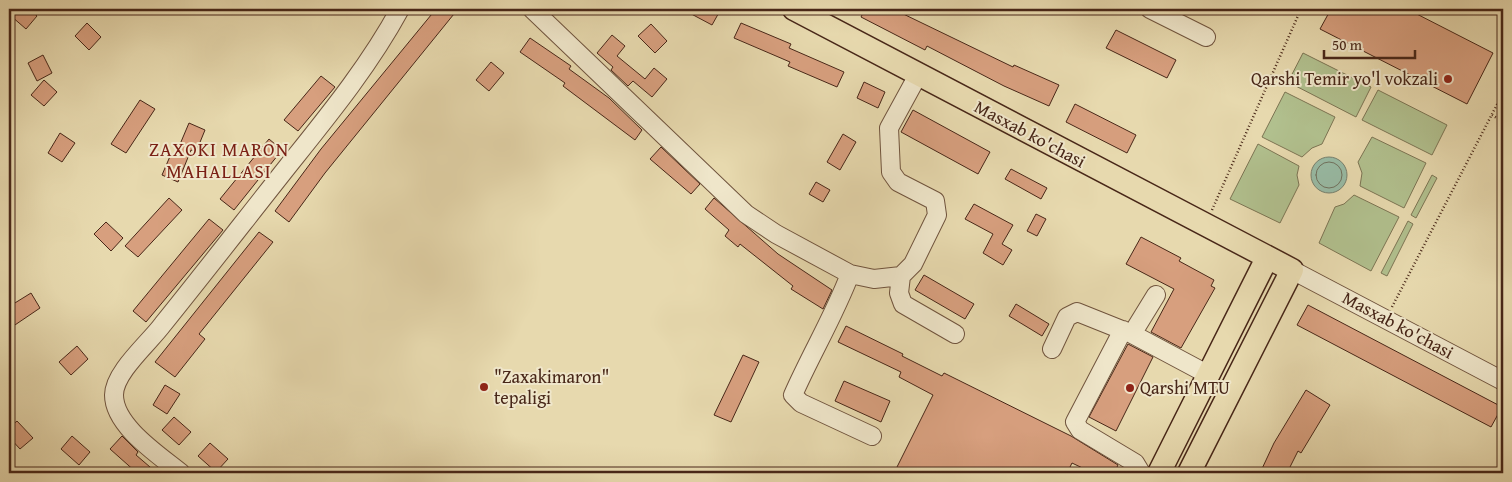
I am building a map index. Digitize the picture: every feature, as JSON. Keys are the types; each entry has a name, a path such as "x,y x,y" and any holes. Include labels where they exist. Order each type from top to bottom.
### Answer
{"main road":[{"name":"Masxab ko'chasi","path":"794,9 1292,270"},
{"path":"1159,473 1207,374 1267,258"},
{"path":"1189,473 1292,270"}],"street":[{"path":"181,473 138,437 119,414 114,394 122,371 166,320 346,94 383,39 400,9"},
{"path":"532,9 746,214 776,234 850,274 874,279 901,276"},
{"path":"1150,9 1206,37"},
{"path":"918,75 889,128 891,172 898,182 935,201 937,215 913,264 901,276 899,293 903,304 955,334"},
{"name":"Masxab ko'chasi","path":"1292,270 1503,381"},
{"path":"850,274 838,305 817,342 793,396 801,403 872,436"},
{"path":"1141,473 1135,463 1080,430 1076,422 1127,332 1156,295"},
{"path":"1052,349 1071,314 1077,312 1127,332 1207,374"}],"path":[{"path":"1205,225 1301,9"},
{"path":"1386,319 1503,93"},
{"path":"1492,115 1503,122"}],"shaded area":[{"path":"1303,53 1371,87 1356,117 1288,82"},
{"path":"1378,90 1447,125 1432,155 1362,120"},
{"path":"1285,92 1335,117 1322,144 1312,148 1302,157 1262,137"},
{"path":"1372,137 1426,163 1404,208 1360,186 1362,173 1358,162"},
{"path":"1258,144 1299,166 1297,175 1299,185 1280,223 1230,199"},
{"path":"1432,175 1437,178 1416,218 1411,215"},
{"path":"1354,195 1399,217 1371,271 1319,243 1335,207 1344,204"},
{"path":"1408,221 1413,224 1387,276 1381,273"}],"water":[{"path":"1329,157 1342,162 1347,175 1342,188 1329,193 1316,188 1311,175 1316,162"}],"building":[{"path":"17,9 29,9 37,16 26,29 11,16"},
{"path":"436,9 458,9 325,173 289,222 275,211 321,149"},
{"path":"682,9 721,9 712,25"},
{"path":"865,9 893,9 1013,67 1014,65 1059,85 1049,106 1004,86 927,46 925,50 861,17"},
{"name":"Qarshi Temir yo'l vokzali","path":"1331,9 1407,9 1493,53 1467,104 1320,29"},
{"path":"87,23 101,37 89,50 75,36"},
{"path":"741,23 791,44 789,48 844,72 837,87 788,66 790,62 734,38"},
{"path":"651,24 667,41 655,53 638,36"},
{"path":"1116,30 1176,60 1167,78 1106,48"},
{"path":"612,35 625,46 617,56 645,79 654,68 667,79 652,97 633,81 628,86 611,70 613,67 597,53"},
{"path":"530,38 571,66 569,69 609,98 642,130 635,140 563,86 565,83 520,52"},
{"path":"43,55 52,73 37,81 28,63"},
{"path":"491,62 504,73 489,91 476,80"},
{"path":"321,76 335,87 298,131 284,120"},
{"path":"44,80 57,92 44,106 31,95"},
{"path":"864,82 885,92 878,108 857,98"},
{"path":"140,100 155,109 126,153 111,144"},
{"path":"1075,104 1136,135 1127,153 1066,122"},
{"path":"913,110 990,152 978,174 901,132"},
{"path":"189,123 205,130 196,152 191,150 178,182 162,175 171,154 175,156"},
{"path":"60,133 75,143 62,162 48,153"},
{"path":"843,134 856,142 840,170 827,162"},
{"path":"269,139 282,150 234,210 220,199"},
{"path":"661,147 700,184 691,194 650,159"},
{"path":"1011,169 1047,188 1041,199 1005,179"},
{"path":"816,182 830,190 823,202 809,194"},
{"path":"169,198 182,210 138,257 125,246"},
{"path":"714,198 778,254 832,290 823,309 791,289 793,286 740,244 738,247 725,236 729,230 705,209"},
{"path":"974,204 1013,225 1002,244 1012,250 1003,265 983,253 993,234 965,219"},
{"path":"1036,214 1046,219 1037,236 1027,231"},
{"path":"209,219 223,230 146,322 133,311"},
{"path":"106,222 123,238 111,251 94,234"},
{"path":"259,232 273,242 199,334 205,339 175,377 155,362"},
{"path":"1141,237 1181,258 1179,261 1214,280 1211,286 1215,288 1181,348 1151,332 1174,289 1126,264"},
{"path":"924,275 974,304 965,319 915,290"},
{"path":"31,293 40,308 9,329 9,304 10,306"},
{"path":"1016,304 1049,324 1042,336 1009,316"},
{"path":"1308,305 1502,407 1491,427 1297,325"},
{"path":"846,326 942,376 944,373 1071,436 1118,465 1114,473 1093,473 1072,463 1067,473 894,473 933,395 899,377 901,372 838,342"},
{"path":"1128,344 1153,357 1116,431 1089,417"},
{"path":"77,346 88,359 71,375 59,362"},
{"path":"743,355 759,362 731,422 714,415"},
{"path":"844,381 890,401 881,422 835,401"},
{"path":"165,385 180,394 167,414 153,405"},
{"path":"1306,390 1330,405 1301,453 1298,451 1287,473 1260,473 1274,443"},
{"path":"174,417 191,432 179,445 162,430"},
{"path":"17,421 33,438 20,449 9,437 9,428"},
{"path":"72,436 90,452 79,465 61,449"},
{"path":"122,436 138,452 136,455 157,473 137,473 110,449"},
{"path":"210,443 228,459 216,472 198,456"}],"railway":[{"path":"1498,9 1503,12"}],"place":[{"name":"Qarshi Temir yo'l vokzali","path":"1448,79"},
{"name":"\"Zaxakimaron\" tepaligi","path":"484,387"},
{"name":"Qarshi MTU","path":"1130,388"}],"district":[{"name":"ZAXOKI MARON MAHALLASI","path":"219,160"}]}
